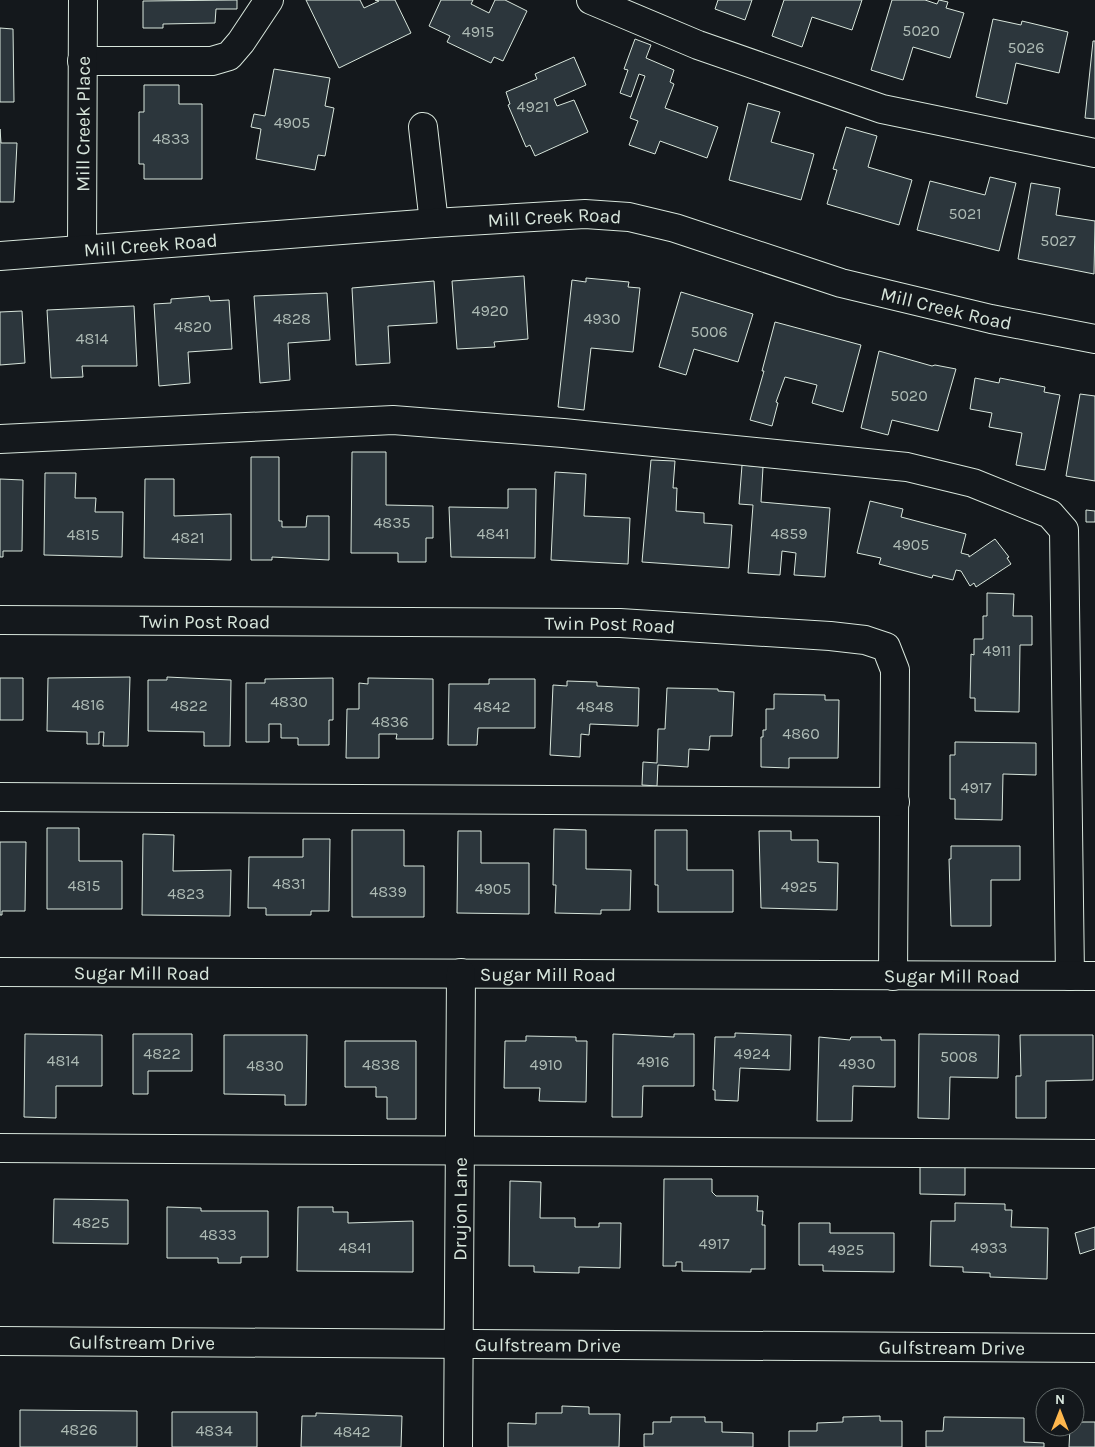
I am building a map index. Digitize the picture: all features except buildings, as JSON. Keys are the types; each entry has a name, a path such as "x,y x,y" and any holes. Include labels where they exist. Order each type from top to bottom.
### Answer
{"street":[{"name":"Mill Creek Place","path":"82,249 83,0"},
{"path":"82,61 212,61 229,56 241,42 269,0"},
{"path":"590,0 698,45 882,109 1095,153"},
{"path":"423,127 434,223"},
{"name":"Mill Creek Road","path":"0,256 434,223 585,214 629,218 675,228 841,283 991,319 1095,339"},
{"path":"0,439 402,421 563,433 907,467 973,483 1050,514 1064,530 1083,976"},
{"name":"Twin Post Road","path":"0,620 620,622 864,640 886,647 895,670 893,976"},
{"path":"0,797 895,802"},
{"name":"Sugar Mill Road","path":"0,972 1083,976"},
{"name":"Drujon Lane","path":"458,1447 461,973"},
{"path":"0,1148 1095,1154"},
{"name":"Gulfstream Drive","path":"0,1341 1095,1348"}]}
